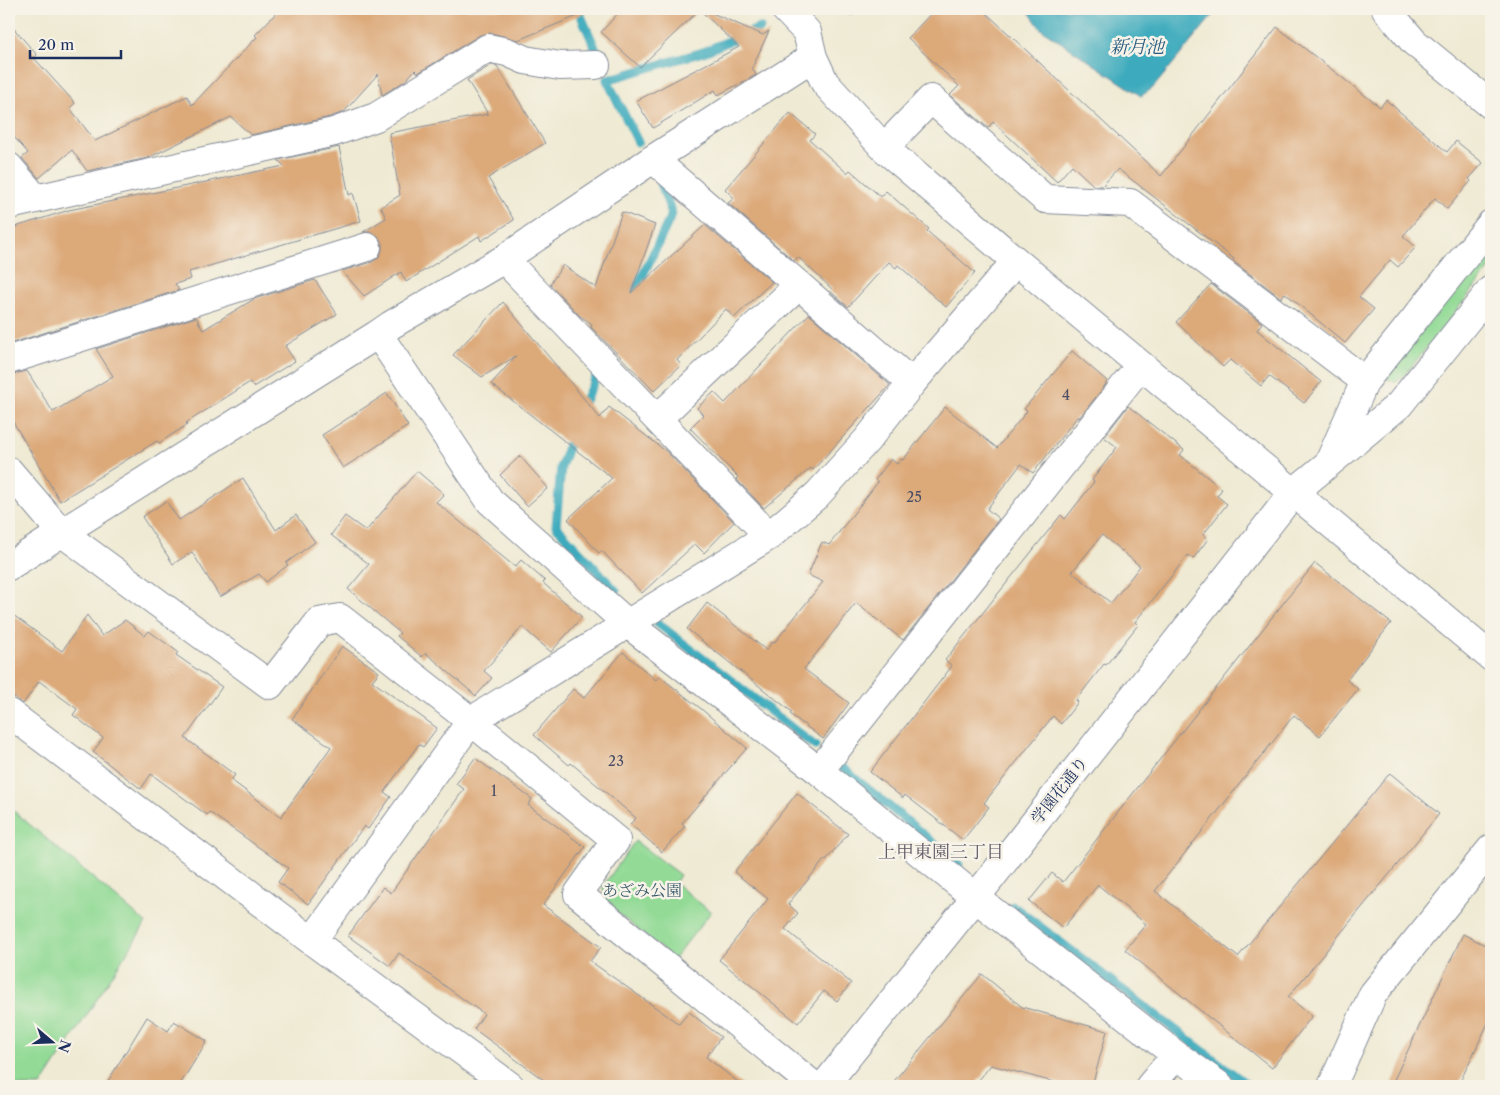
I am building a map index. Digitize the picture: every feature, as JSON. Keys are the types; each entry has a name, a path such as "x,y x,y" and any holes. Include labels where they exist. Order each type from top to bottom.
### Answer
{"street":[{"path":"785,9 807,32 813,57 825,83 884,148 1016,261 1491,657"},
{"path":"1386,9 1414,42 1491,105"},
{"path":"9,205 334,132 376,117 488,48 507,52 525,60 560,66 596,65"},
{"path":"9,566 391,325 504,259 652,159 813,57"},
{"path":"884,148 931,99 1045,199 1130,203 1365,381"},
{"path":"652,159 912,383"},
{"path":"9,167 36,199"},
{"path":"1328,464 1365,381 1491,224"},
{"path":"9,360 367,247"},
{"path":"504,259 768,536"},
{"path":"312,941 471,721 768,536 817,495 867,440 912,383 1016,261"},
{"path":"657,419 799,285"},
{"name":"学園花通り","path":"824,1086 976,897 1293,492 1399,405 1491,290"},
{"path":"378,334 490,501 628,624 819,771 1176,1055 1220,1086"},
{"path":"819,771 1141,365"},
{"path":"9,471 61,532 270,685 319,622 340,618 471,721 616,840 578,894 814,1086"},
{"path":"9,714 312,941 510,1086"},
{"path":"1332,1086 1373,994 1491,849"},
{"path":"1150,1086 1176,1055"}],"green space":[{"path":"1491,235 1491,267 1404,376 1396,382 1387,379 1384,372"},
{"path":"9,807 146,923 41,1086 9,1086"},
{"name":"あざみ公園","path":"635,841 680,875 675,883 711,912 674,959 605,903 603,886"}],"water":[{"name":"新月池","path":"1027,9 1218,9 1153,88 1141,96 1041,29"}],"building":[{"path":"280,9 592,10 518,40 491,33 480,35 418,73 415,70 405,81 382,95 378,74 344,112 330,117 251,135 231,117 148,158 87,171 72,150 39,178 22,158 28,153 9,131 9,23 37,55 34,58 75,103 70,108 95,141 187,96 192,105 257,37 255,35"},
{"path":"622,9 700,9 640,67 601,32"},
{"path":"703,9 763,35 769,31 752,68 756,75 718,95 715,90 653,128 636,101 739,47 701,11"},
{"path":"935,9 982,9 1161,176 1277,27 1380,107 1386,100 1447,152 1456,141 1483,163 1469,179 1471,181 1447,209 1435,198 1403,236 1416,247 1398,267 1390,260 1359,297 1374,309 1345,343 1285,293 1281,298 1118,169 1102,186 1094,186 1072,165 1057,182 993,122 988,128 950,95 959,86 908,38"},
{"path":"491,65 497,66 545,143 488,178 514,220 481,241 479,236 406,282 401,272 364,296 342,271 372,262 378,258 382,251 382,243 378,236 371,232 363,232 386,218 381,207 400,195 389,133 488,114 467,80"},
{"path":"790,113 815,134 810,140 847,173 850,170 881,197 886,191 929,229 927,231 975,273 946,307 898,265 896,268 889,262 848,307 798,257 794,261 728,203 734,198 725,189"},
{"path":"339,147 349,195 353,193 361,221 189,272 191,279 175,284 179,290 9,344 9,229 69,210 284,166 278,160"},
{"path":"622,212 655,225 631,293 705,225 772,282 734,318 726,309 677,360 681,365 654,391 591,327 592,324 580,316 550,284 563,265 596,288"},
{"path":"315,280 337,314 285,346 295,361 253,387 250,382 186,423 187,425 159,443 157,441 60,501 9,415 9,375 27,371 53,412 113,376 96,349 196,317 203,330 254,299"},
{"path":"1211,284 1262,323 1257,330 1321,382 1304,403 1269,376 1261,386 1230,360 1223,367 1176,322"},
{"path":"503,302 600,418 609,407 667,452 734,522 704,553 695,544 642,593 602,551 599,553 568,519 612,478 491,384 516,356 482,377 453,355"},
{"path":"809,314 890,385 813,470 811,468 764,508 736,479 738,477 690,428 703,415 697,408 714,392 725,403"},
{"path":"1072,351 1107,381 1104,387 1079,418 1078,416 1033,473 1021,464 987,509 999,519 903,640 856,603 804,669 849,703 823,739 687,629 707,603 766,650 772,642 774,643 823,582 808,575 822,542 829,545 878,482 875,480 891,459 897,464 901,459 903,460 945,407 997,448 1027,411 1024,409"},
{"path":"387,393 408,426 343,468 322,435"},
{"path":"1128,406 1184,450 1180,455 1222,489 1217,496 1227,504 1203,535 1208,539 1193,559 1188,555 1135,622 1138,625 1076,700 1078,702 1061,724 1053,716 984,803 989,807 963,840 905,795 903,798 870,772 952,666 945,660 1061,515 1065,519 1094,482 1092,480 1117,447 1104,437","holes":["1102,535 1140,566 1111,603 1072,572"]},
{"path":"520,456 548,488 527,506 500,475"},
{"path":"417,471 444,494 436,502 515,567 521,560 545,581 543,583 582,617 551,652 522,627 484,671 492,678 476,696 426,653 422,657 397,636 400,633 348,589 369,564 331,535 345,516 366,531"},
{"path":"243,478 276,530 296,515 315,542 286,563 288,565 266,582 259,574 220,597 192,552 173,564 142,517 166,501 179,520"},
{"path":"1315,563 1391,623 1347,680 1358,689 1320,736 1294,715 1155,891 1238,957 1390,773 1439,814 1288,997 1312,1016 1272,1068 1125,950 1146,924 1098,885 1063,928 1029,901 1052,873 1063,882"},
{"path":"9,612 62,651 87,615 102,636 125,620 145,636 149,631 178,652 176,655 222,687 185,738 235,775 231,780 281,817 331,747 292,719 342,646 379,672 372,681 437,728 423,747 419,744 384,792 391,797 368,829 364,826 308,904 278,882 288,868 209,812 207,815 151,774 141,789 93,752 103,738 73,715 77,709 39,681 23,704 9,693"},
{"path":"623,652 656,680 659,676 747,748 682,823 685,826 662,852 630,824 636,818 571,763 569,765 534,735 573,689 584,698"},
{"path":"475,758 532,799 528,805 585,847 543,905 601,947 590,961 679,1024 689,1012 721,1037 706,1057 743,1086 552,1086 474,1029 484,1014 399,953 390,966 348,936 383,887 391,893 464,789 456,784"},
{"path":"797,793 848,834 788,904 798,913 785,929 851,983 837,1001 824,991 798,1023 719,960 768,899 734,872"},
{"path":"1463,934 1491,948 1491,1017 1458,1086 1391,1086"},
{"path":"982,974 1022,1007 1107,1031 1092,1086 1068,1086 991,1065 974,1086 890,1086"},
{"path":"147,1017 168,1031 174,1021 207,1041 179,1086 105,1086"}],"waterway":[{"path":"578,9 601,61"},
{"path":"638,142 607,80 703,52 760,28"},
{"path":"632,298 672,214 661,184"},
{"path":"580,411 597,375"},
{"path":"572,435 561,467 556,526 616,591"},
{"path":"656,622 815,746"},
{"path":"840,766 959,864"},
{"path":"1013,906 1249,1086"}],"district":[{"name":"上甲東園三丁目","path":"941,852"}]}
